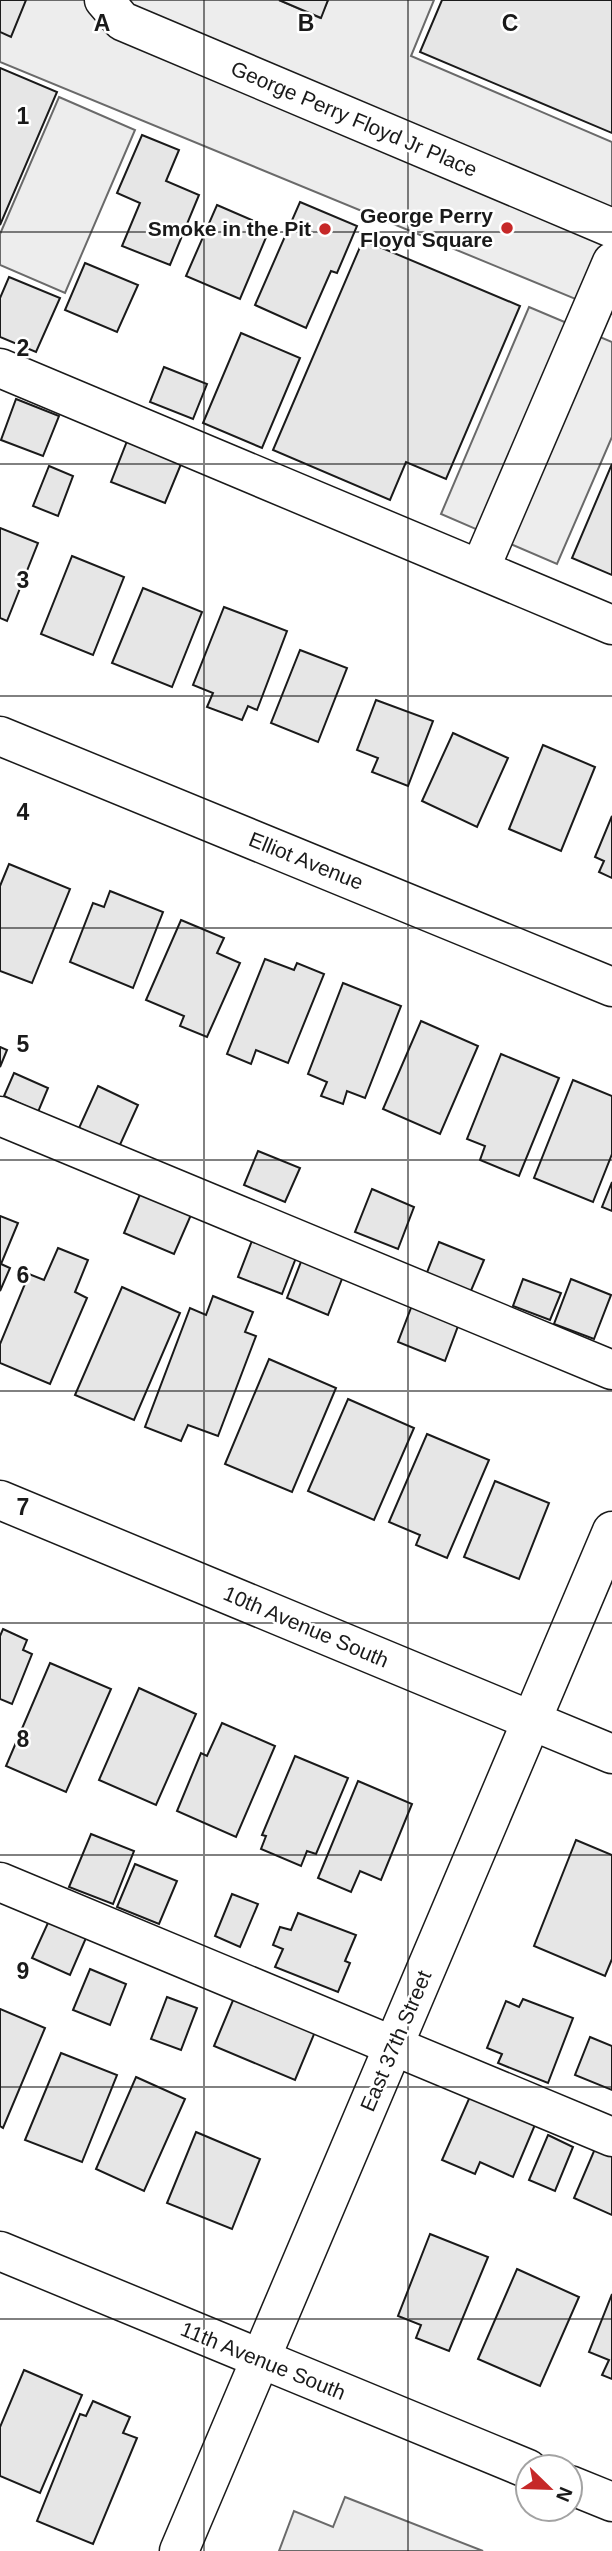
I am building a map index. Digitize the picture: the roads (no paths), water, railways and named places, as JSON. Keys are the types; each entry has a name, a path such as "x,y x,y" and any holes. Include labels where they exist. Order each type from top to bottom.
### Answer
{"street":[{"name":"George Perry Floyd Jr Place","path":"104,0 122,21 612,228"},
{"path":"480,569 612,262"},
{"path":"0,368 612,625"},
{"name":"Elliot Avenue","path":"0,736 612,987"},
{"path":"0,1116 612,1370"},
{"name":"10th Avenue South","path":"0,1500 612,1754"},
{"name":"East 37th Street","path":"179,2551 612,1531"},
{"path":"0,1882 612,2137"},
{"name":"11th Avenue South","path":"0,2251 514,2463"},
{"path":"584,2491 612,2502"}],"place":[{"name":"George Perry Floyd Square","path":"507,228"},
{"name":"Smoke in the Pit","path":"325,229"}]}
